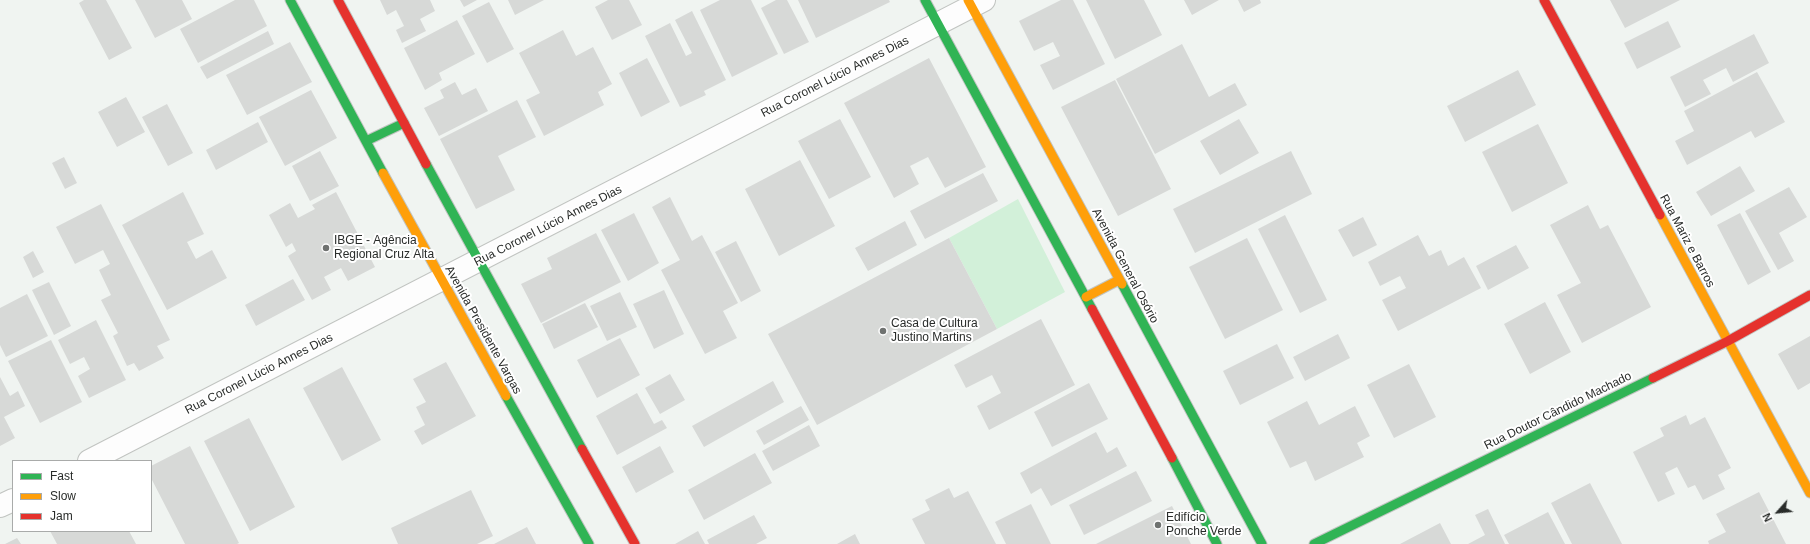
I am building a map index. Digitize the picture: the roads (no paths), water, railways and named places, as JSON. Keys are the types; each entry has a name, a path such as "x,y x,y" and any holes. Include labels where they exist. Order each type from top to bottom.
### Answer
{"street":[{"name":"Avenida Presidente Vargas","path":"290,0 442,281 588,544"},
{"path":"338,0 478,262 635,544"},
{"path":"925,0 1086,297 1217,544"},
{"name":"Rua Mariz e Barros","path":"1544,0 1810,493"},
{"name":"Rua Coronel Lúcio Annes Dias","path":"91,460 442,281 938,24 974,2"},
{"name":"Avenida General Osório","path":"974,2 1119,280 1262,544"},
{"path":"366,141 404,123"},
{"path":"1086,297 1119,280"},
{"name":"Rua Doutor Cândido Machado","path":"1314,544 1728,341 1810,295"},
{"path":"0,506 12,500"}],"place":[{"name":"IBGE - Agência Regional Cruz Alta","path":"326,248"},
{"name":"Casa de Cultura Justino Martins","path":"883,331"},
{"name":"Edifício Ponche Verde","path":"1158,525"}]}
